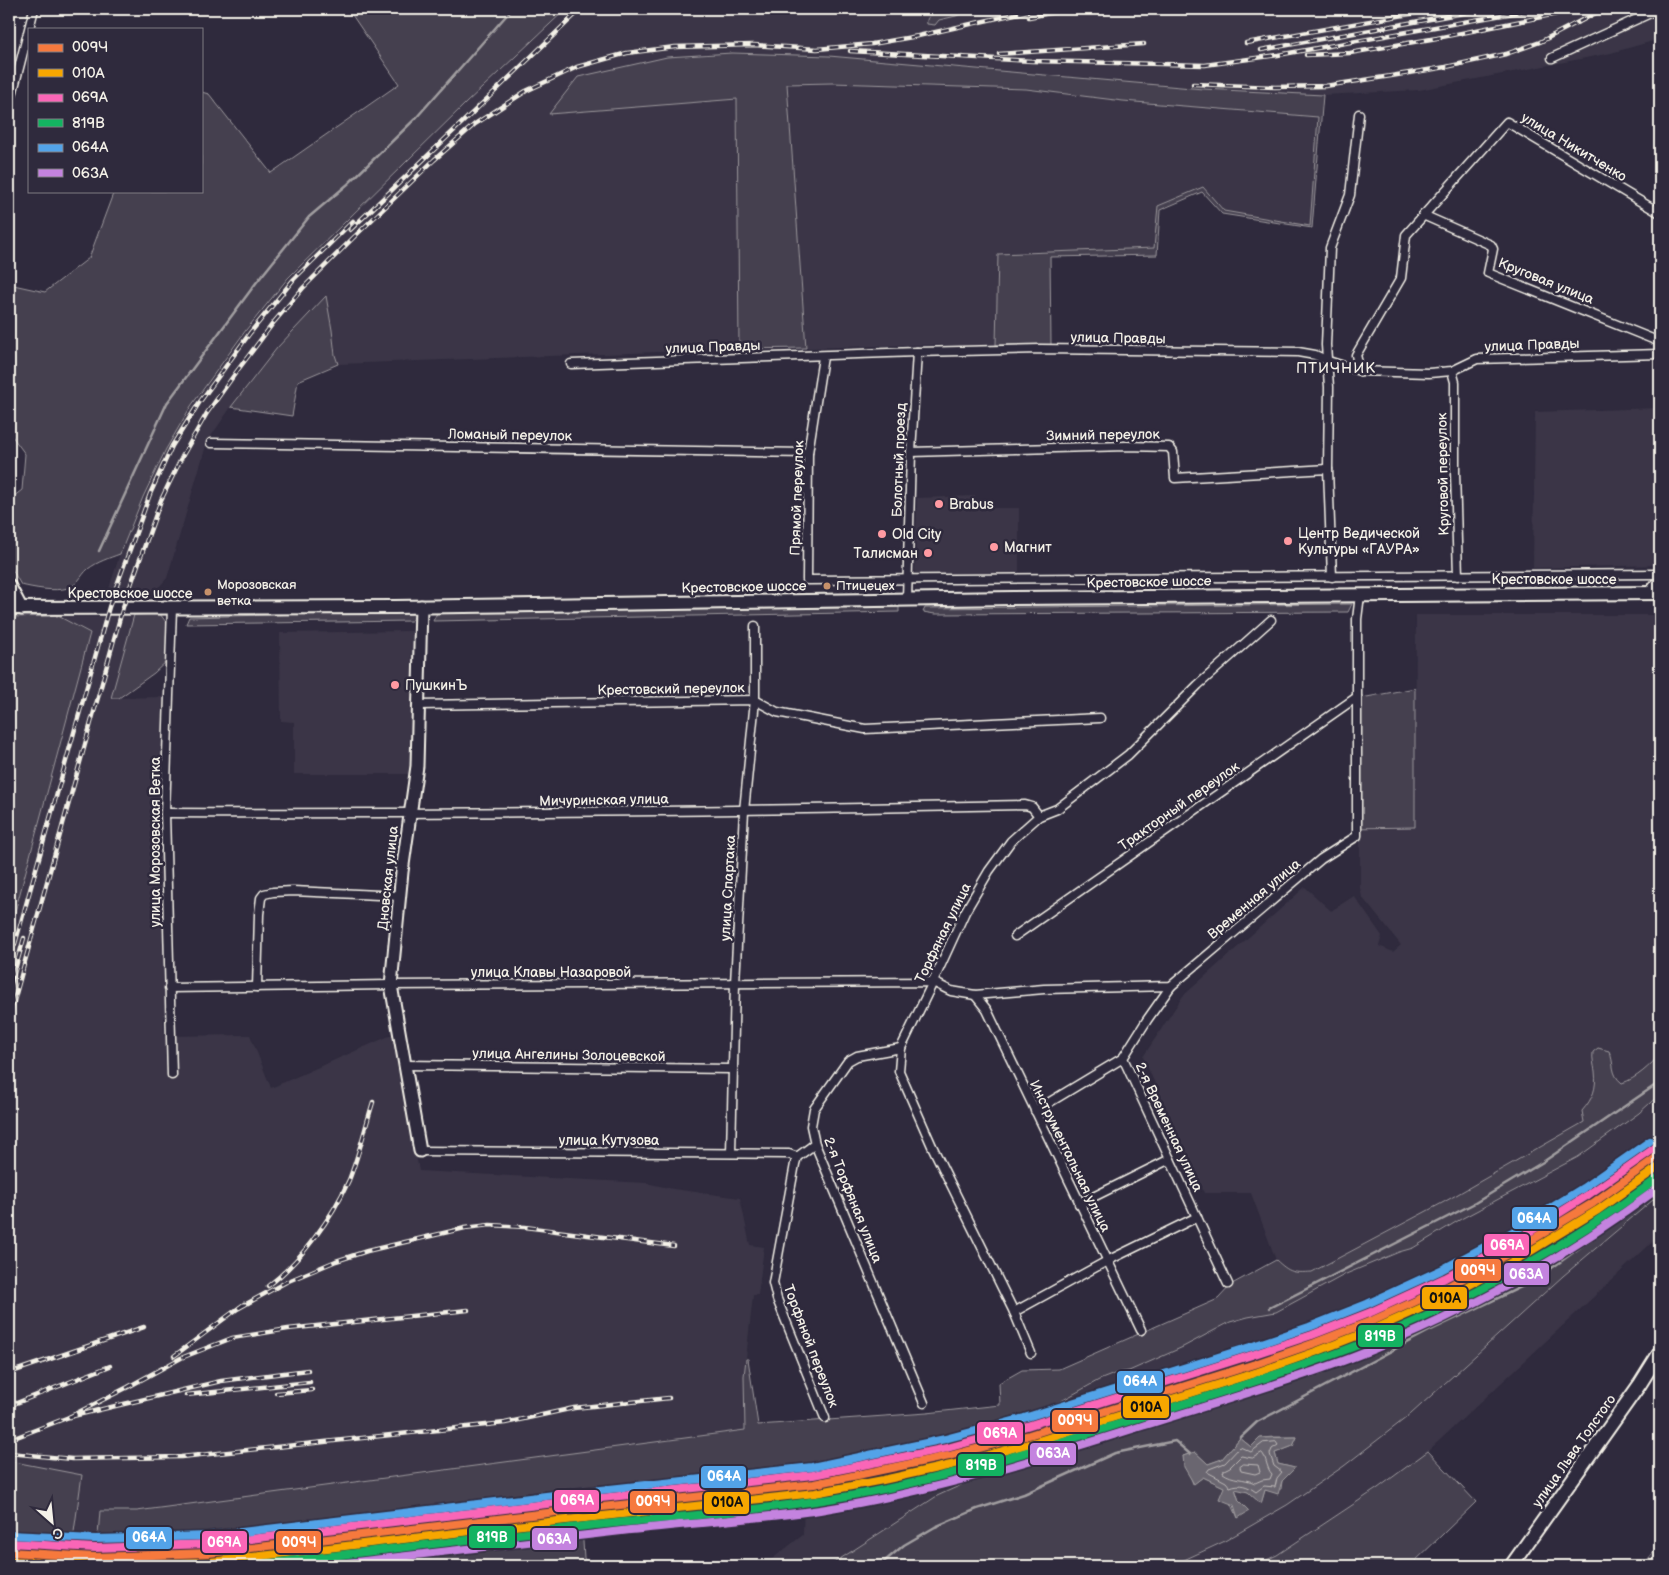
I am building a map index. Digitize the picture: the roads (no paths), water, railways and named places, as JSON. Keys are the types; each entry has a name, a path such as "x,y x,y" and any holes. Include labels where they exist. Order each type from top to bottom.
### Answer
{"main road":[{"path":"1657,596 1660,581"},
{"name":"Крестовское шоссе","path":"15,608 420,606 1360,595 1657,596"},
{"name":"улица Льва Толстого","path":"1511,1566 1640,1384 1660,1352"}],"street":[{"path":"29,28 34,9"},
{"path":"1552,58 1659,9"},
{"path":"9,107 28,33"},
{"path":"1332,577 1328,469 1328,361 1326,345 1330,248 1350,195 1359,114"},
{"name":"улица Никитченко","path":"1422,215 1507,122 1660,211"},
{"path":"1360,371 1356,355 1401,278 1406,235 1422,215"},
{"name":"Круговая улица","path":"1422,215 1491,245 1493,249 1488,274 1660,342"},
{"name":"улица Правды","path":"571,364 1040,349 1298,352 1315,355 1360,371 1429,373 1452,371 1477,359 1660,354"},
{"name":"Болотный проезд","path":"907,600 911,452 917,352"},
{"name":"Прямой переулок","path":"823,356 808,453 807,580 907,579"},
{"name":"Круговой переулок","path":"1452,371 1455,382 1458,576"},
{"name":"Ломаный переулок","path":"211,443 808,453"},
{"name":"Зимний переулок","path":"911,452 1126,446 1169,447 1172,452 1175,478 1328,469"},
{"path":"907,579 1660,574"},
{"path":"9,585 15,608"},
{"name":"Временная улица","path":"1171,986 1321,859 1357,836 1357,619 1360,595"},
{"name":"Дновская улица","path":"420,606 417,766 400,896 391,985 420,1151"},
{"name":"улица Морозовская Ветка","path":"172,608 165,813 172,1075"},
{"name":"Торфяная улица","path":"1031,1353 1014,1312 932,1146 899,1071 901,1048 965,912 989,871 1011,841 1039,816 1057,809 1128,755 1198,685 1271,620"},
{"name":"улица Спартака","path":"731,1153 735,983 744,811 755,700 755,626"},
{"name":"Тракторный переулок","path":"1015,936 1357,697"},
{"name":"Крестовский переулок","path":"418,705 755,700 777,712 865,729 1100,718"},
{"name":"Мичуринская улица","path":"165,813 410,814 744,811 1026,805 1032,807 1039,816"},
{"path":"256,987 259,914 261,898 264,894 293,891 400,896"},
{"path":"933,982 951,991 975,995 1044,989 1171,986"},
{"name":"улица Клавы Назаровой","path":"169,988 933,982"},
{"name":"2-я Временная улица","path":"1171,986 1123,1058 1228,1284"},
{"name":"Инструментальная улица","path":"975,995 987,1010 1141,1330"},
{"name":"2-я Торфяная улица","path":"901,1048 857,1056 848,1061 814,1109 811,1126 815,1144 924,1403"},
{"path":"1035,1111 1123,1058"},
{"name":"улица Ангелины Золоцевской","path":"405,1066 732,1069"},
{"path":"797,1157 815,1144"},
{"name":"улица Кутузова","path":"420,1151 731,1153 789,1154 797,1157"},
{"name":"Торфяной переулок","path":"797,1157 773,1283 777,1299 825,1418"},
{"path":"1079,1204 1170,1159"},
{"path":"1014,1312 1107,1262 1197,1217"}],"water":[{"path":"1297,1437 1293,1446 1275,1453 1278,1464 1295,1468 1282,1481 1278,1494 1265,1490 1261,1504 1248,1492 1235,1489 1239,1501 1249,1511 1238,1518 1234,1505 1219,1499 1224,1487 1203,1477 1194,1484 1184,1467 1183,1456 1195,1452 1208,1464 1222,1459 1240,1438 1251,1447 1260,1438"}],"waterway":[{"path":"99,551 167,403 256,283 309,217 348,184 416,118 512,9"},
{"path":"1269,1308 1475,1203 1543,1162 1660,1082"},
{"path":"1240,1438 1257,1422 1431,1330 1534,1281 1604,1230 1660,1183"},
{"path":"879,1566 904,1545 935,1527 977,1509 1024,1494 1115,1453 1175,1441 1190,1454"}],"railway":[{"path":"350,230 581,9"},
{"path":"9,1019 123,607 161,500 183,455 207,413 237,371 274,322 303,288 353,238 434,160 475,124 526,91 577,67 627,53 675,47 753,45 817,49 872,44 918,36 1037,9"},
{"path":"1029,17 1071,9"},
{"path":"1246,43 1438,9"},
{"path":"1261,50 1485,9"},
{"path":"850,51 1032,61 1205,65 1278,55 1536,9"},
{"path":"1306,55 1350,53 1437,38 1581,9"},
{"path":"1579,22 1603,9"},
{"path":"1193,84 1275,87 1325,86 1446,67 1506,54 1540,42 1584,19"},
{"path":"999,54 1144,44"},
{"path":"15,944 109,607 150,494 172,446 199,403 250,333 294,279 353,221"},
{"path":"9,991 24,938"},
{"path":"268,1286 304,1251 334,1209 353,1171 373,1102"},
{"path":"239,1308 286,1282 336,1261 367,1251 465,1228 490,1225 525,1227 674,1246"},
{"path":"174,1356 244,1304"},
{"path":"69,1417 181,1358 232,1338 288,1329 468,1310"},
{"path":"9,1373 144,1327"},
{"path":"9,1406 110,1366"},
{"path":"9,1440 69,1417 221,1381 308,1370"},
{"path":"186,1395 310,1382"},
{"path":"276,1393 312,1390"},
{"path":"9,1453 72,1459 181,1457 505,1423 574,1408 669,1398"}],"place":[{"name":"Brabus","path":"939,504"},
{"name":"Old City","path":"882,534"},
{"name":"Центр Ведической Культуры «ГАУРА»","path":"1288,541"},
{"name":"Магнит","path":"994,547"},
{"name":"Талисман","path":"928,553"},
{"name":"Птицецех","path":"827,586"},
{"name":"Морозовская ветка","path":"208,592"},
{"name":"ПушкинЪ","path":"395,685"}],"district":[{"name":"ПТИЧНИК","path":"1336,368"}]}
